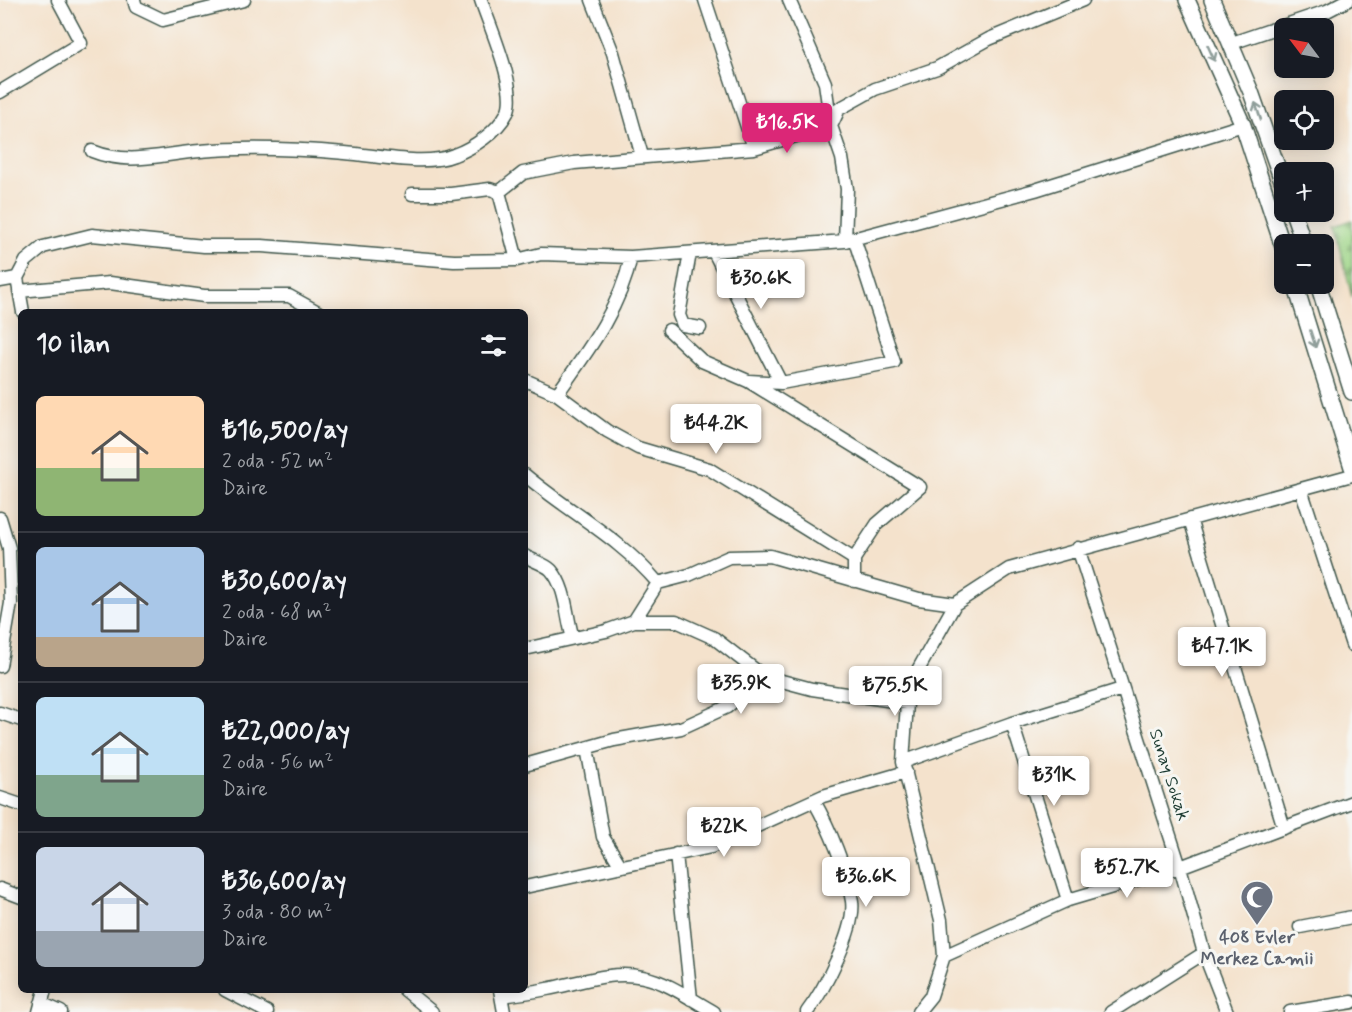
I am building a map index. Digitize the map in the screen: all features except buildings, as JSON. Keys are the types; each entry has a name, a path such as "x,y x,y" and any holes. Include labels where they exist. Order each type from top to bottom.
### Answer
{"main road":[{"path":"1187,0 1243,125 1279,234"},
{"path":"1212,0 1251,92 1276,162"},
{"path":"1298,294 1352,467"},
{"path":"1321,294 1352,392"}],"street":[{"path":"0,92 81,43 58,0"},
{"path":"134,0 136,7 163,20 244,0"},
{"path":"92,151 112,159 154,159 199,151 296,150 428,159 453,156 495,130 508,112 510,97 506,76 481,0"},
{"path":"592,0 613,53 642,156"},
{"path":"705,0 754,148"},
{"path":"747,381 781,383 894,362 850,239 847,189 842,158 831,126 825,83 789,0"},
{"path":"499,192 523,173 574,163 754,148 831,126 839,109 875,89 937,68 988,39 1083,0"},
{"path":"1230,46 1232,43 1327,11 1348,0"},
{"path":"22,309 17,278 26,261 43,247 92,236 204,246 272,247 454,261 517,260 541,254 630,257 714,252 850,239 1035,190 1243,125"},
{"path":"412,194 451,194 490,189 499,192"},
{"path":"499,192 517,260"},
{"path":"714,252 781,383"},
{"path":"690,253 679,315 683,325 700,328"},
{"path":"557,394 615,305 626,280 630,257"},
{"path":"0,281 17,278"},
{"path":"19,291 110,283 204,296 289,296 313,309"},
{"path":"669,330 702,361 747,381 920,487 877,524 854,559 854,581"},
{"path":"528,381 557,394 607,431 638,448 709,468 854,559"},
{"path":"918,1012 931,996 944,956 941,920 905,767 907,703 918,670 955,604 1009,569 1078,548 1352,475"},
{"path":"528,477 611,537 658,583"},
{"path":"1300,489 1352,645"},
{"path":"0,518 15,547 11,603 0,666"},
{"path":"1190,519 1284,828"},
{"name":"Sunay Sokak","path":"1078,548 1180,867 1204,953 1227,1012"},
{"path":"634,621 658,583 688,575 729,556 770,556 919,599 955,604"},
{"path":"528,558 550,569 569,612 569,627 573,638"},
{"path":"528,648 606,631 634,621 676,621 714,638 764,676 812,689 907,703"},
{"path":"528,764 614,740 681,729 727,708 764,676"},
{"path":"528,886 711,847 814,801 1012,723 1122,689"},
{"path":"0,713 18,719"},
{"path":"1012,723 1068,900"},
{"path":"587,748 603,837 620,866"},
{"path":"807,1012 822,993 842,949 852,903 829,826 814,801"},
{"path":"1,802 18,805"},
{"path":"944,956 1068,900 1180,867 1352,802"},
{"path":"676,854 691,999"},
{"path":"0,889 18,896"},
{"path":"1300,927 1352,917"},
{"path":"1111,1012 1204,953"},
{"path":"528,991 546,989 599,977 626,975 645,977 714,1012"},
{"path":"44,993 40,1008 61,1012"},
{"path":"231,993 267,1012"},
{"path":"409,993 432,1012"},
{"path":"501,993 504,1012"},
{"path":"1290,1012 1352,1002"}],"green space":[{"path":"1352,220 1352,297 1335,226"}],"place":[{"name":"408 Evler Merkez Camii","path":"1257,926"}]}
